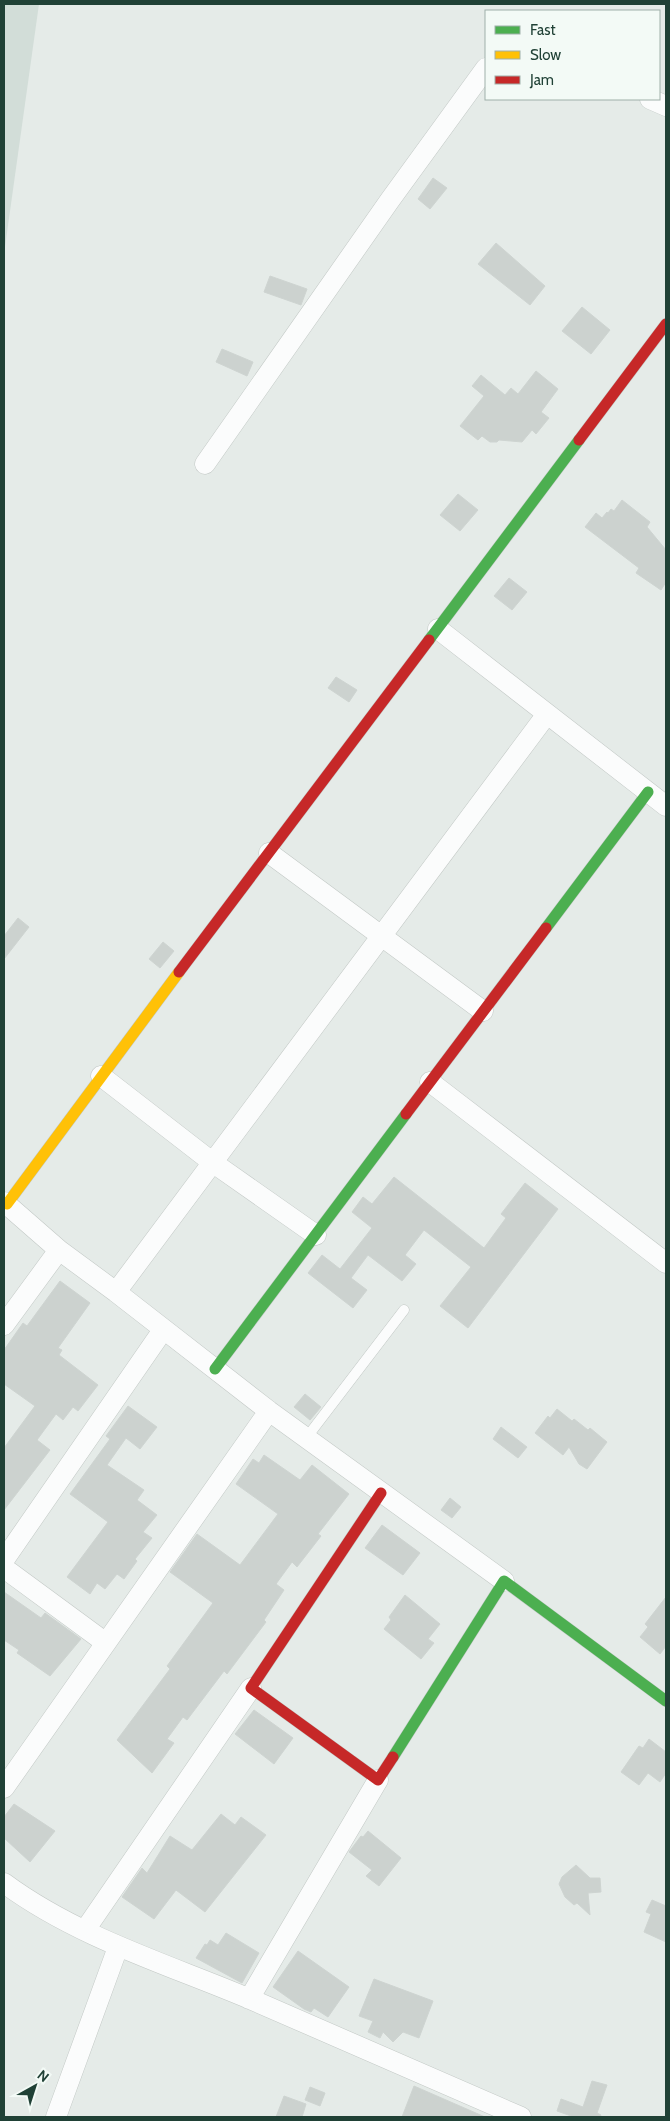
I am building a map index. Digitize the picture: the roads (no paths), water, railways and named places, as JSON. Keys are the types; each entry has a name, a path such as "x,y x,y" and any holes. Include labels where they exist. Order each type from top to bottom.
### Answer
{"street":[{"path":"205,464 390,200 485,69"},
{"path":"652,100 666,106"},
{"path":"666,324 6,1203 59,1250 269,1411 666,1701"},
{"path":"438,628 666,806"},
{"path":"116,1292 547,714"},
{"path":"215,1369 648,792"},
{"path":"269,853 483,1012"},
{"path":"101,1076 212,1162 316,1234"},
{"path":"430,1082 666,1263"},
{"path":"4,1325 59,1250"},
{"path":"4,1560 163,1330"},
{"path":"4,1788 269,1411"},
{"path":"84,1930 251,1688 380,1493"},
{"path":"4,1568 106,1644"},
{"path":"249,1999 378,1780 504,1581"},
{"path":"251,1688 378,1780"},
{"path":"4,1883 23,1897 118,1948 249,1999 521,2117"},
{"path":"56,2117 118,1948"}],"lane":[{"path":"307,1437 404,1310"}]}
